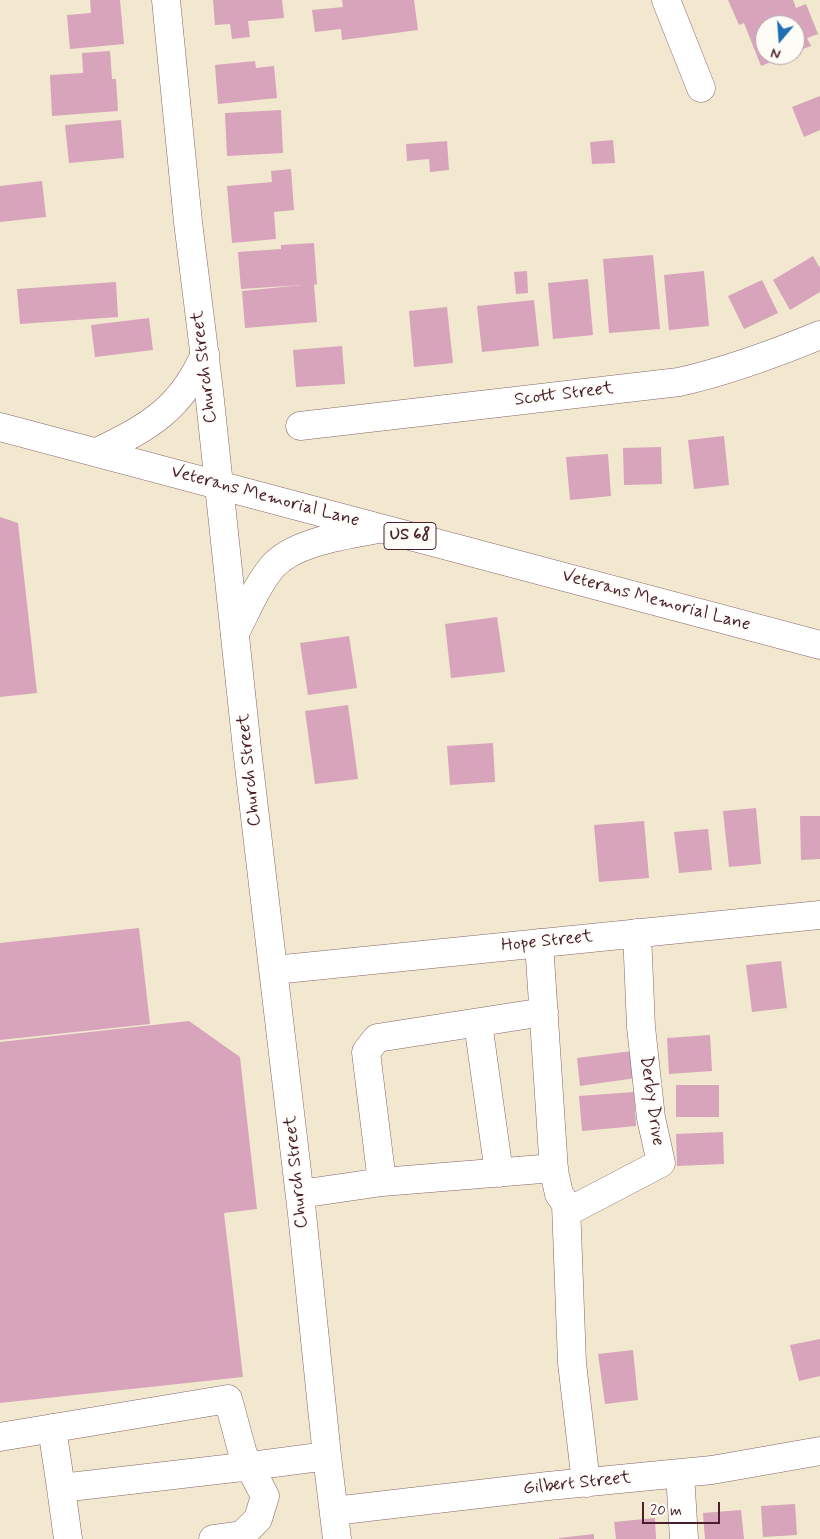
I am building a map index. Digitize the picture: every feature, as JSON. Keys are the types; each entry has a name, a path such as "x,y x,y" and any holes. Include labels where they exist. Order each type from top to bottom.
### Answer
{"street":[{"name":"Church Street","path":"166,0 188,222 300,1194 326,1456 337,1539"},
{"path":"666,0 701,88"},
{"name":"Scott Street","path":"300,426 680,382 710,376 740,366 820,335"},
{"path":"97,452 151,424 177,401 193,379 204,354"},
{"name":"Veterans Memorial Lane","path":"0,427 820,645"},
{"path":"235,633 265,577 279,560 310,545 381,528"},
{"name":"Hope Street","path":"274,970 820,914"},
{"name":"Derby Drive","path":"566,1204 575,1208 661,1163 651,1118 641,1033 637,932"},
{"path":"539,942 554,1168 558,1194 566,1204 572,1364 586,1483"},
{"path":"382,1182 366,1052 377,1038 544,1012"},
{"path":"478,1023 499,1173"},
{"path":"300,1194 382,1182 554,1168"},
{"path":"0,1437 228,1400 243,1454 251,1466 265,1496 258,1518 242,1535 213,1539"},
{"path":"52,1428 68,1539"},
{"name":"Gilbert Street","path":"334,1511 712,1470 820,1451"},
{"path":"61,1488 326,1456"},
{"path":"680,1473 684,1539"}],"building":[{"path":"90,0 120,0 124,44 70,49 67,15 91,13"},
{"path":"213,0 282,0 284,18 248,21 250,37 232,39 230,24 215,25"},
{"path":"342,0 414,0 418,30 342,40 341,29 315,32 312,10 343,7"},
{"path":"728,0 793,0 796,8 806,4 818,34 807,38 811,46 805,48 805,15 755,15 755,51 744,23 739,25"},
{"path":"110,51 112,79 116,79 118,111 52,116 50,75 83,73 82,53"},
{"path":"255,61 256,68 274,66 277,98 218,104 215,65"},
{"path":"820,96 820,130 804,137 792,107"},
{"path":"281,110 283,153 227,156 225,113"},
{"path":"121,120 124,158 69,163 65,125"},
{"path":"613,140 615,163 592,164 590,142"},
{"path":"447,141 449,170 430,172 429,159 407,161 406,144"},
{"path":"291,169 294,210 274,212 276,239 232,243 227,186 272,182 271,171"},
{"path":"42,181 46,217 0,222 0,186"},
{"path":"314,243 317,284 314,285 317,322 245,328 242,291 303,285 241,289 238,252 281,249 281,245"},
{"path":"653,255 660,329 609,333 603,259"},
{"path":"813,256 820,268 820,292 790,310 773,280"},
{"path":"527,271 528,293 516,294 514,272"},
{"path":"704,271 709,326 669,330 664,275"},
{"path":"588,279 593,335 553,339 548,283"},
{"path":"762,280 778,313 744,329 728,296"},
{"path":"116,282 118,317 20,324 17,289"},
{"path":"534,300 539,346 482,352 477,306"},
{"path":"447,307 453,363 414,367 409,311"},
{"path":"149,318 153,350 95,357 91,325"},
{"path":"342,346 345,384 296,387 293,350"},
{"path":"724,436 729,485 694,489 688,440"},
{"path":"661,447 662,484 624,485 623,448"},
{"path":"608,454 611,496 570,500 566,457"},
{"path":"0,517 18,523 37,693 0,697"},
{"path":"497,617 505,672 451,678 445,624"},
{"path":"349,636 357,688 308,695 300,643"},
{"path":"348,705 358,779 315,784 305,711"},
{"path":"493,743 495,782 450,785 447,746"},
{"path":"756,808 761,864 729,867 723,811"},
{"path":"800,816 820,816 820,859 801,860"},
{"path":"644,821 649,878 599,882 594,825"},
{"path":"708,829 712,870 679,873 674,832"},
{"path":"139,928 150,1024 0,1040 0,943"},
{"path":"781,961 787,1008 752,1012 746,965"},
{"path":"189,1021 240,1057 257,1209 224,1213 243,1377 0,1403 0,1042"},
{"path":"710,1035 712,1071 669,1074 667,1038"},
{"path":"632,1051 636,1078 580,1086 577,1058"},
{"path":"676,1085 719,1085 719,1117 676,1117"},
{"path":"634,1092 636,1126 582,1131 579,1096"},
{"path":"723,1132 724,1164 677,1166 676,1134"},
{"path":"820,1339 820,1376 799,1381 790,1345"},
{"path":"633,1350 638,1400 605,1404 598,1354"},
{"path":"795,1504 797,1535 763,1537 761,1506"},
{"path":"741,1510 744,1539 705,1539 703,1513"},
{"path":"655,1518 656,1539 616,1539 614,1522"},
{"path":"594,1534 594,1539 559,1539 559,1538"}]}
